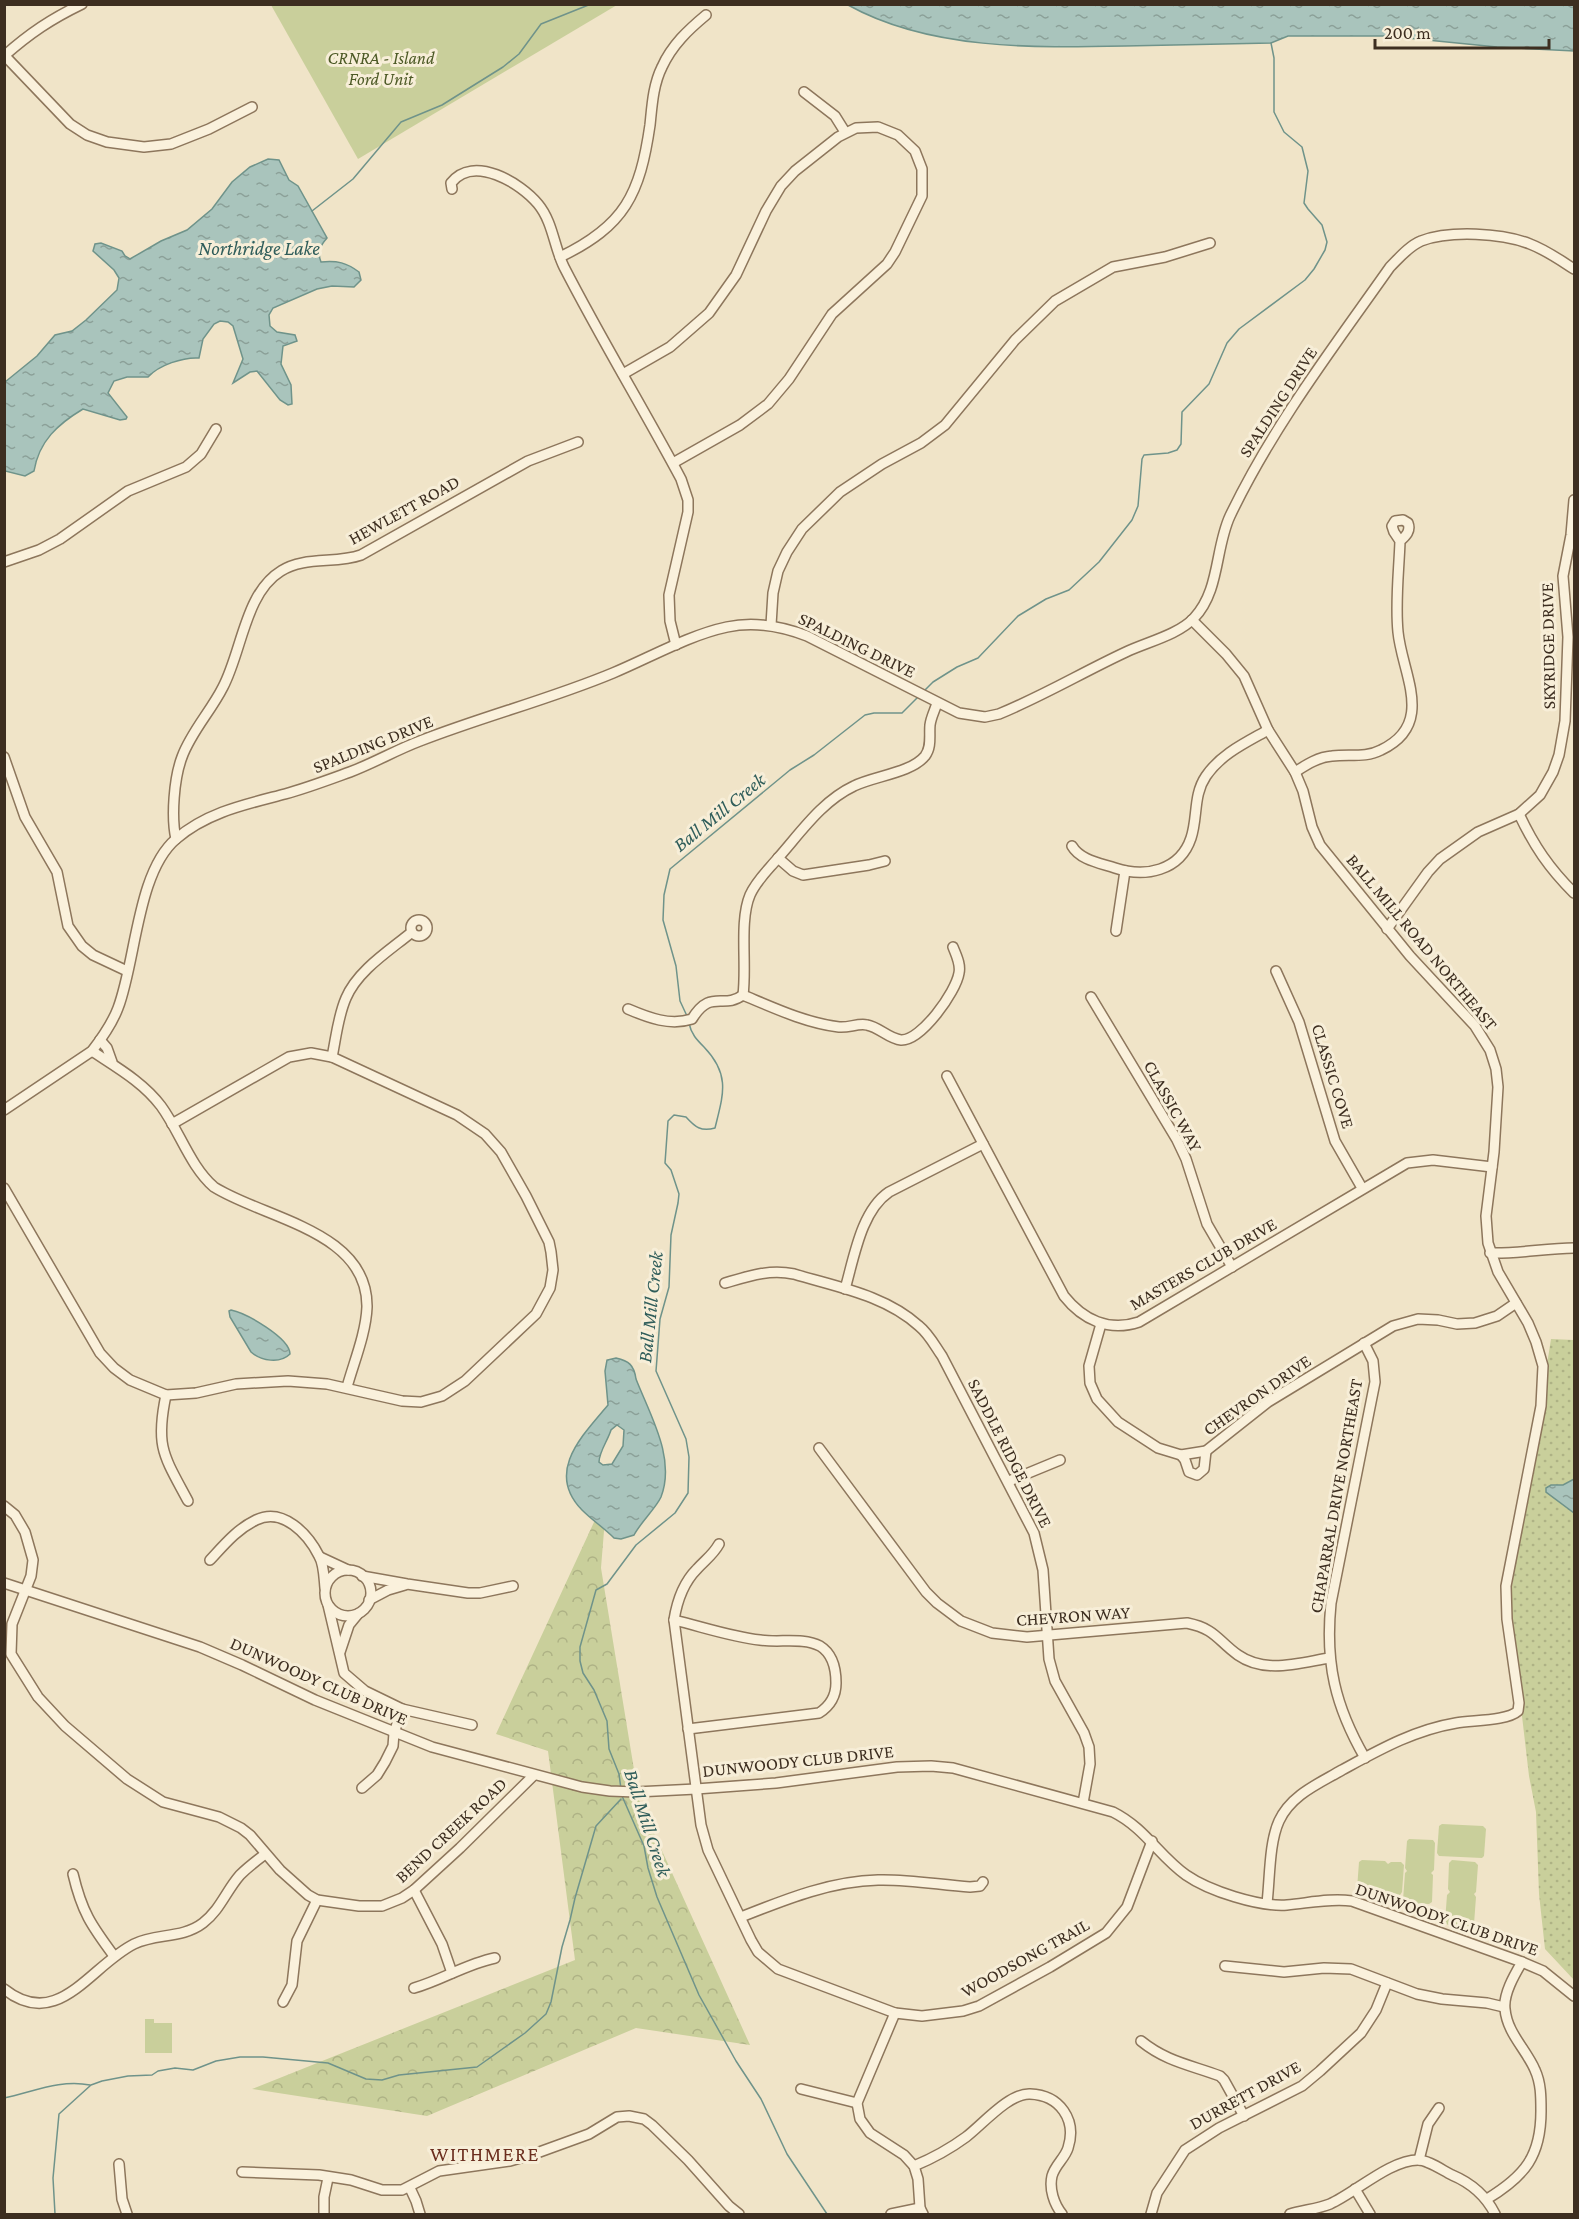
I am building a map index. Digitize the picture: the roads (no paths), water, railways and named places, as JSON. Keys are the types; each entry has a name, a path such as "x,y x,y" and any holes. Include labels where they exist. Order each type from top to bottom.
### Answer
{"street":[{"path":"82,4 49,20 5,56 70,124 87,135 107,142 144,147 171,144 209,129 252,106"},
{"path":"560,257 600,234 616,219 629,201 643,167 654,90 661,69 679,40 706,15"},
{"path":"804,92 835,117 845,132"},
{"path":"625,379 670,347 709,313 736,275 766,211 781,186 795,171 845,132 867,127 888,130 907,142 920,160 924,178 922,196 895,252 877,275 832,314 789,379 768,404 740,425 673,463"},
{"path":"452,189 451,183 454,179 475,172 493,173 512,182 530,195 543,211 560,257 673,463 685,488 688,512 669,595 670,621 676,645"},
{"name":"SPALDING DRIVE","path":"4,1110 92,1051 111,1025 118,1009 135,934 155,868 161,856 176,838 223,811 322,783 419,741 612,673 676,645 728,627 749,624 771,625 807,636 937,703 969,716 985,717 999,714 1192,621 1202,609 1209,595 1220,544 1230,517 1277,428 1390,267 1403,253 1419,242 1441,236 1464,234 1500,237 1530,244 1575,269"},
{"path":"771,625 773,593 778,571 802,529 840,492 882,464 921,443 945,425 1015,340 1055,301 1113,267 1165,257 1210,243"},
{"path":"4,562 39,550 60,539 128,491 186,467 201,454 216,429"},
{"name":"HEWLETT ROAD","path":"176,838 174,810 181,758 223,687 253,604 269,580 281,570 294,565 343,560 361,555 528,461 578,442"},
{"name":"SKYRIDGE DRIVE","path":"1387,929 1440,859 1478,832 1519,814 1540,795 1553,772 1563,737 1570,697 1563,576 1575,500"},
{"path":"1295,772 1323,757 1364,755 1380,751 1396,740 1408,724 1413,698 1398,632 1400,541"},
{"name":"BALL MILL ROAD NORTHEAST","path":"1192,621 1237,665 1268,730 1295,772 1320,845 1387,929 1475,1026 1490,1050 1496,1069 1498,1087 1486,1216 1490,1253 1536,1342 1543,1366 1541,1406 1506,1586 1507,1619 1519,1703 1518,1711 1513,1715 1430,1729 1398,1740 1365,1758"},
{"path":"743,995 747,905 756,884 808,822 839,794 865,781 900,771 924,758 929,748 931,723 937,703"},
{"path":"1072,846 1082,856 1125,871 1155,872 1168,867 1179,858 1191,838 1198,790 1207,776 1228,753 1268,730"},
{"path":"4,757 25,817 57,872 64,916 74,935 93,955 127,972"},
{"path":"1519,814 1534,845 1545,861 1575,893"},
{"path":"778,858 793,871 803,875 885,861"},
{"path":"1116,931 1125,871"},
{"path":"332,1057 342,1008 352,987 366,971 412,932"},
{"path":"628,1009 657,1021 687,1021 692,1019 699,1008 707,1002 735,999 743,995 798,1017 839,1026 869,1025 896,1039 905,1039 911,1037 935,1016 954,989 960,970 953,947"},
{"name":"CLASSIC COVE","path":"1276,971 1299,1022 1335,1141 1362,1188"},
{"name":"CLASSIC WAY","path":"1091,997 1177,1140 1186,1159 1207,1224 1232,1267"},
{"path":"100,1040 107,1048 112,1062"},
{"path":"92,1051 112,1062 155,1099 201,1173 214,1187 327,1239 342,1250 354,1264 364,1286 367,1309 347,1387"},
{"path":"4,1188 100,1353 129,1380 166,1395 195,1393 236,1384 266,1381 308,1382 347,1387 412,1402 432,1399 451,1391 465,1381 536,1314 549,1288 553,1260 549,1242 501,1152 485,1134 457,1115 332,1057 311,1053 290,1057 172,1124"},
{"path":"947,1076 1064,1296 1080,1313 1101,1324"},
{"path":"845,1289 867,1218 877,1202 889,1192 983,1144"},
{"name":"MASTERS CLUB DRIVE","path":"1101,1324 1120,1327 1139,1322 1398,1167 1416,1160 1433,1160 1492,1167"},
{"path":"1490,1253 1575,1248"},
{"name":"SADDLE RIDGE DRIVE","path":"725,1283 764,1272 781,1271 845,1289 891,1306 919,1325 930,1338 1024,1511 1039,1549 1043,1570 1049,1659 1055,1681 1084,1733 1089,1747 1090,1764 1083,1803"},
{"name":"CHEVRON DRIVE","path":"1101,1324 1089,1366 1090,1383 1097,1399 1118,1422 1158,1448 1180,1455 1206,1451 1268,1402 1393,1326 1428,1318 1457,1324 1474,1323 1497,1316 1516,1303"},
{"name":"CHAPARRAL DRIVE NORTHEAST","path":"1364,1343 1373,1361 1375,1382 1328,1628 1333,1683 1341,1711 1365,1758"},
{"path":"166,1395 160,1424 162,1446 167,1462 188,1501"},
{"name":"CHEVRON WAY","path":"819,1448 926,1592 937,1604 961,1621 1010,1637 1048,1636 1187,1623 1210,1630 1238,1655 1258,1664 1278,1666 1329,1658"},
{"path":"1180,1455 1185,1460 1189,1472 1197,1475 1204,1469 1206,1451"},
{"path":"1008,1482 1060,1460"},
{"name":"BEND CREEK ROAD","path":"4,1506 15,1515 25,1532 33,1560 27,1590 12,1624 11,1654 19,1670 52,1714 116,1771 139,1788 163,1802 230,1822 250,1835 264,1855 295,1884 317,1900 359,1906 382,1905 402,1898 414,1890 534,1775"},
{"path":"210,1560 234,1534 258,1519 274,1516 288,1521 298,1528 320,1557 325,1596 344,1673 365,1691 402,1709 472,1725"},
{"path":"688,1729 819,1713 832,1701 836,1686 835,1670 828,1654 813,1643 758,1640 675,1620 678,1600 686,1583 719,1545"},
{"path":"320,1557 362,1575 407,1584 480,1593 513,1586"},
{"path":"325,1588 336,1574 349,1570"},
{"path":"328,1605 342,1615 350,1616 365,1608 369,1600 370,1587 362,1575"},
{"name":"DUNWOODY CLUB DRIVE","path":"4,1583 200,1647 315,1700 442,1750 534,1775 610,1791 696,1789 776,1783 897,1767 953,1768 1083,1803 1124,1817 1152,1841 1175,1866 1196,1881 1225,1894 1286,1905 1332,1900 1352,1901 1522,1962 1543,1971 1575,1996"},
{"path":"369,1600 388,1590 407,1584"},
{"path":"340,1652 349,1625 358,1613"},
{"name":"WOODSONG TRAIL","path":"675,1620 701,1825 708,1850 751,1941 758,1952 778,1969 895,2013 937,2016 980,2006 1106,1933 1127,1907 1152,1841"},
{"path":"362,1788 377,1774 385,1762 393,1746 394,1733 402,1709"},
{"path":"1268,1903 1275,1835 1285,1810 1303,1792 1365,1758"},
{"path":"6,1992 27,2001 48,2003 58,2001 75,1990 114,1956 139,1942 180,1935 197,1927 222,1903 240,1875 264,1855"},
{"path":"73,1874 79,1898 89,1922 114,1956"},
{"path":"741,1917 808,1893 844,1884 879,1880 970,1887 980,1886 983,1882"},
{"path":"414,1890 442,1944 452,1973"},
{"path":"283,2002 292,1985 297,1941 317,1900"},
{"path":"414,1988 433,1983 483,1960 495,1958"},
{"path":"1487,2199 1505,2188 1526,2169 1534,2153 1540,2129 1541,2091 1536,2072 1514,2038 1504,2007 1522,1962"},
{"path":"1225,1966 1265,1971 1351,1969 1425,1996 1476,2001 1504,2007"},
{"name":"DURRETT DRIVE","path":"1151,2214 1157,2193 1185,2150 1219,2128 1302,2086 1344,2050 1369,2021 1387,1983"},
{"path":"891,2214 922,2211 918,2179 914,2166 904,2155 870,2133 860,2119 857,2103 895,2013"},
{"path":"1141,2041 1182,2065 1220,2076 1244,2116"},
{"path":"801,2089 857,2103"},
{"path":"914,2166 964,2138 1017,2096 1029,2094 1043,2096 1060,2106 1071,2125 1072,2133 1068,2150 1056,2166 1052,2181 1055,2204 1062,2214"},
{"path":"1419,2160 1428,2124 1439,2108"},
{"path":"242,2172 292,2173 351,2181 392,2191 410,2188 439,2171 510,2161 534,2154 589,2134 617,2117 629,2116 644,2119 652,2125 739,2214"},
{"path":"1290,2214 1330,2204 1384,2172 1419,2160 1457,2177 1487,2199 1495,2214"},
{"path":"119,2164 122,2199 127,2214"},
{"path":"324,2214 324,2197 328,2178"},
{"path":"410,2188 420,2214"},
{"path":"1354,2189 1370,2214"}],"water":[{"path":"848,5 1574,5 1574,51 1497,47 1387,36 1288,36 1271,43 1090,47 1019,46 947,38 913,31 879,20"},
{"name":"Northridge Lake","path":"268,159 279,160 289,180 298,186 327,238 320,249 321,262 332,261 346,264 359,272 361,280 354,287 332,286 317,289 273,308 269,315 270,326 277,332 295,335 297,341 283,346 281,364 291,385 292,404 288,405 280,400 257,371 250,372 233,383 243,359 233,326 228,322 220,321 214,324 203,339 199,358 172,363 158,369 148,377 127,377 114,381 108,393 127,417 126,419 120,420 83,409 51,434 40,451 34,471 25,476 5,471 5,382 37,356 55,335 72,331 117,290 119,278 114,270 93,251 95,244 101,243 122,251 130,259 161,241 187,230 212,209 232,182 250,167"},
{"path":"229,1311 247,1316 275,1334 283,1341 290,1354 281,1359 270,1360 260,1358 251,1352 230,1317"},
{"path":"621,1359 628,1362 634,1370 659,1437 665,1467 665,1482 659,1501 634,1535 621,1539 614,1538 582,1510 571,1496 567,1482 567,1468 571,1455 588,1429 608,1405 605,1371 607,1360","holes":["617,1425 624,1430 623,1446 612,1464 603,1465 599,1462 599,1458 611,1430"]},
{"path":"1574,1479 1574,1513 1546,1492 1546,1488 1551,1485 1563,1485"}],"waterway":[{"path":"312,211 353,179 401,122 442,105 503,67 519,54 541,24 591,4"},
{"name":"Ball Mill Creek","path":"924,691 933,682 957,667 978,658 1018,616 1046,599 1069,590 1099,562 1132,520 1138,506 1144,455 1177,450 1181,444 1182,412 1209,384 1227,343 1239,329 1305,280 1325,250 1327,242 1322,225 1304,203 1308,171 1302,147 1284,132 1274,112 1274,58 1271,43"},
{"name":"Ball Mill Creek","path":"687,1016 680,1001 676,966 663,920 664,895 670,869 790,770 814,755 865,715 902,713 918,697"},
{"name":"Ball Mill Creek","path":"621,1789 619,1774 609,1749 607,1721 594,1690 583,1673 580,1647 596,1590 607,1584 636,1545 675,1513 688,1493 689,1457 686,1439 656,1371 660,1319 669,1287 671,1235 679,1194 671,1170 665,1163 668,1121 674,1115 686,1117 702,1129 715,1128 723,1086 713,1057 695,1036 689,1023"},
{"name":"Ball Mill Creek","path":"622,1796 644,1846 657,1897 699,1995 736,2061 761,2099 787,2154 827,2214"},
{"path":"55,2214 53,2178 59,2114 91,2085 128,2076 152,2075 158,2071 175,2068 193,2070 216,2061 240,2057 328,2063 366,2079 382,2080 399,2075 477,2067 525,2033 546,2014 551,2002 562,1947 596,1826 621,1799"},
{"path":"4,2098 57,2085 90,2085"}],"district":[{"name":"WITHMERE","path":"485,2154"}],"park label":[{"name":"CRNRA - Island Ford Unit","path":"381,68"}]}
